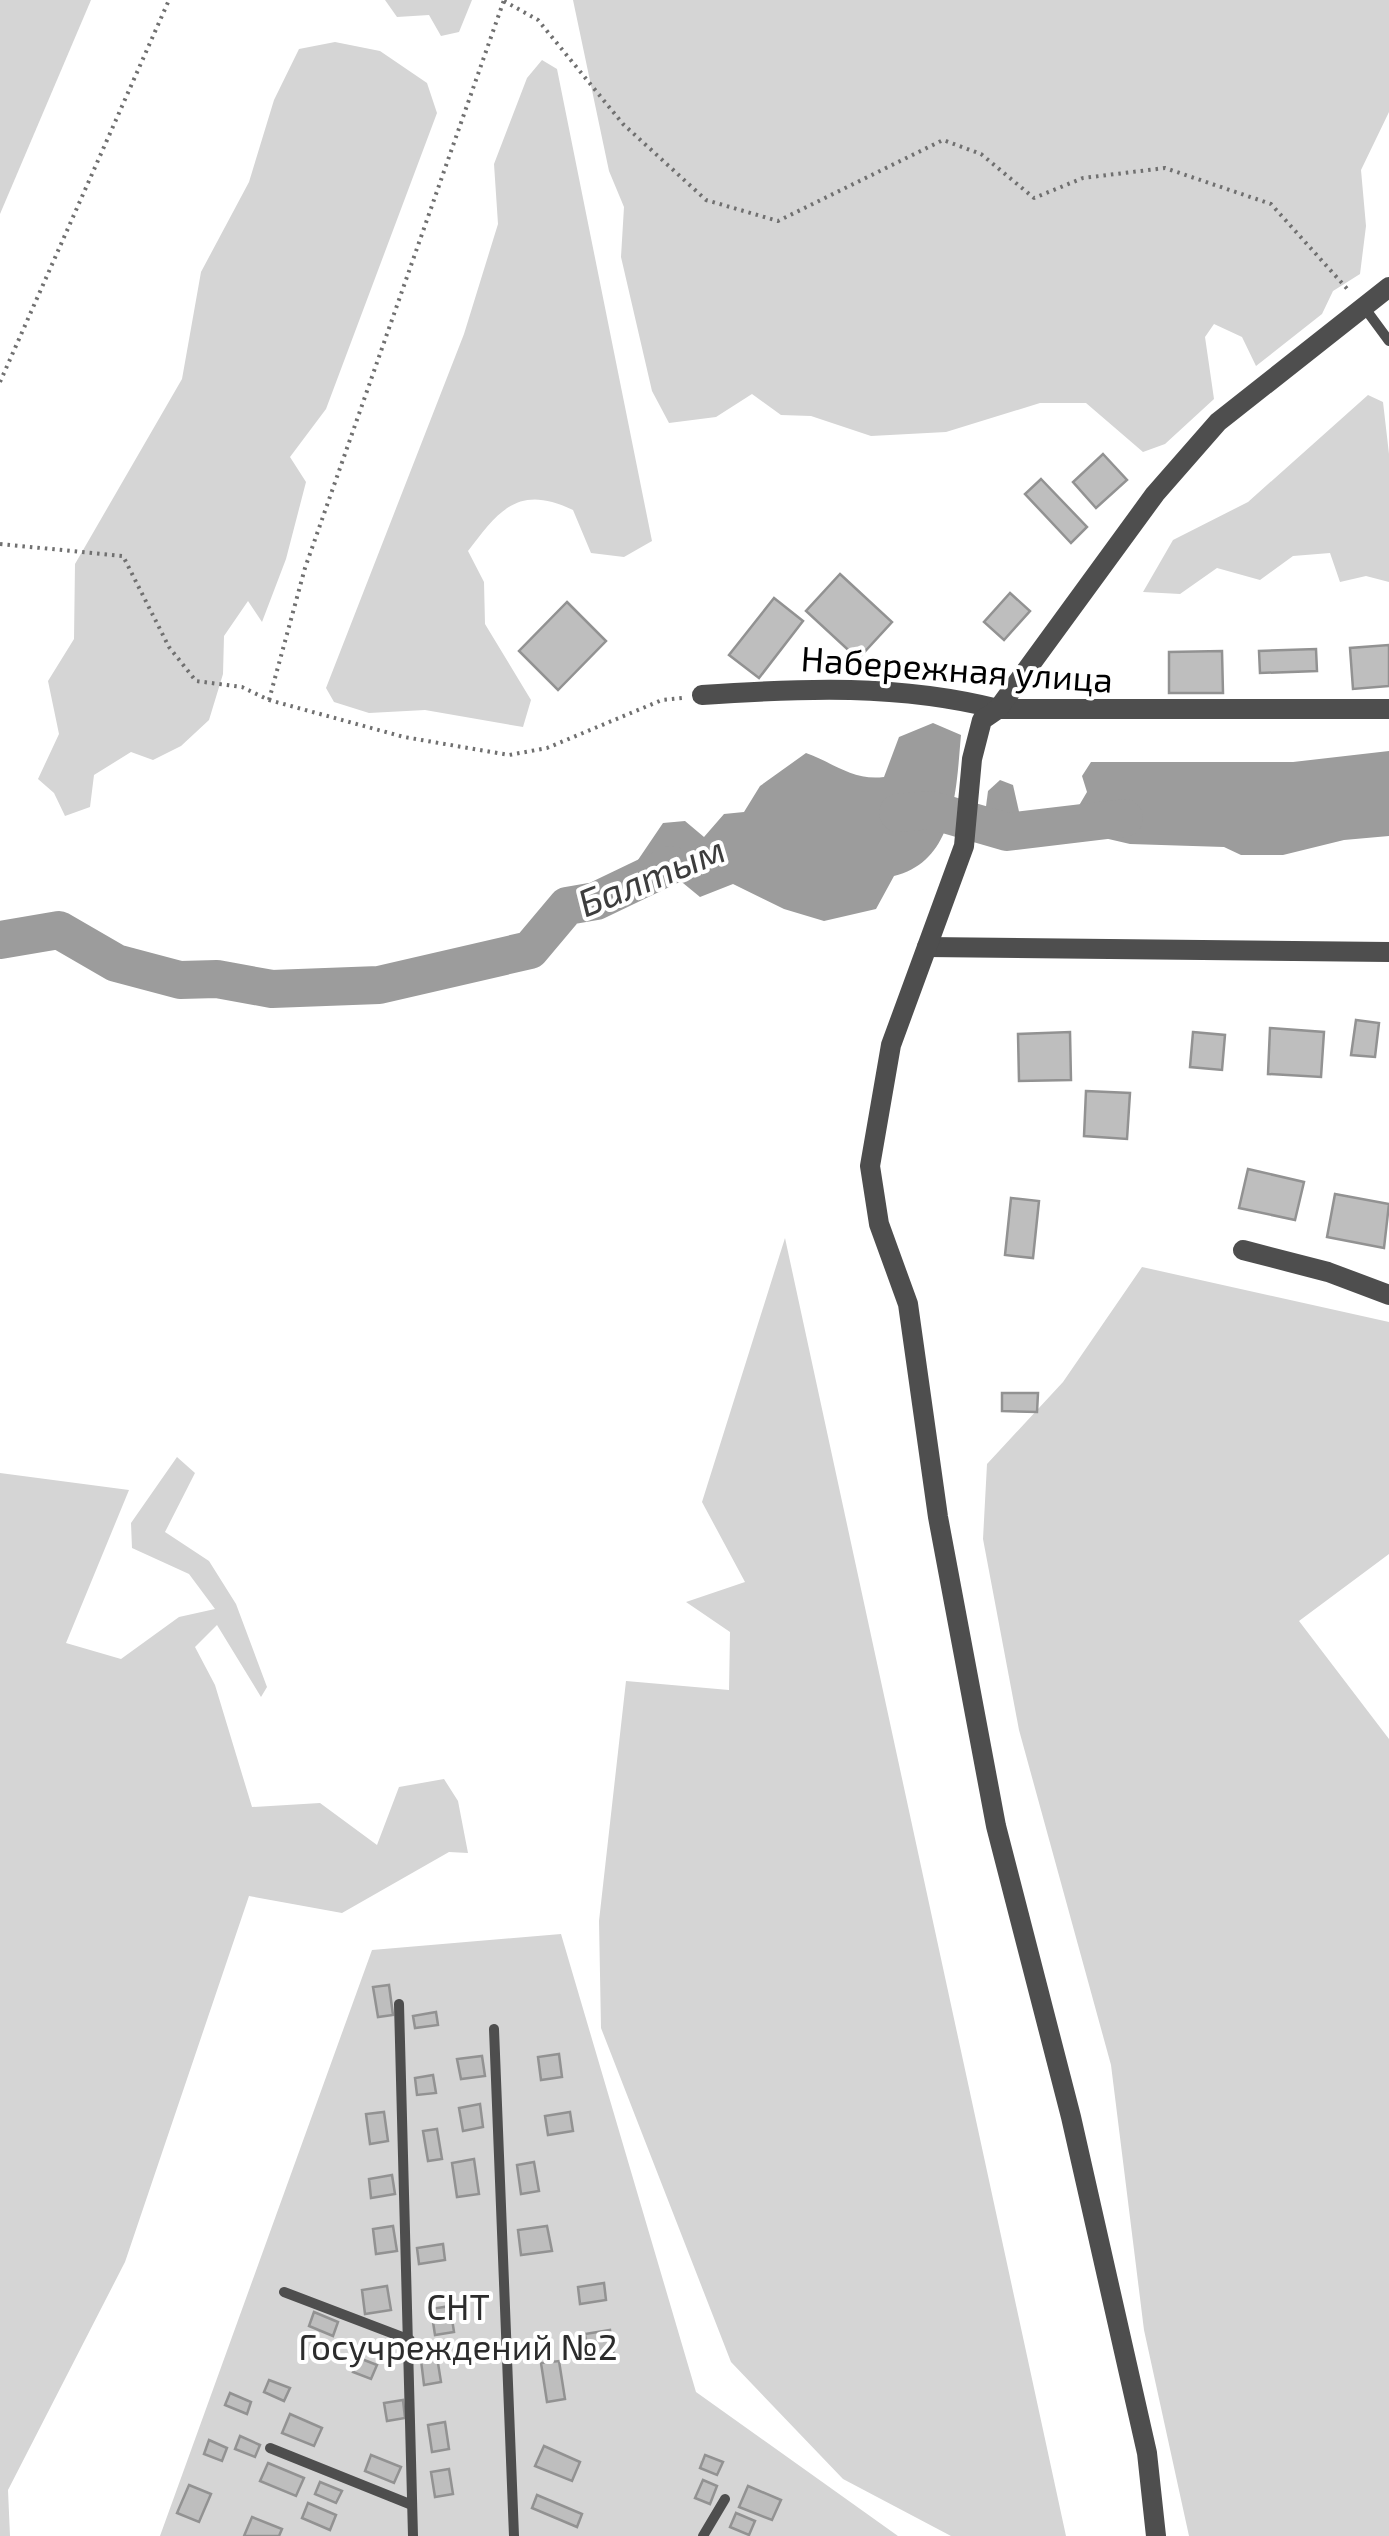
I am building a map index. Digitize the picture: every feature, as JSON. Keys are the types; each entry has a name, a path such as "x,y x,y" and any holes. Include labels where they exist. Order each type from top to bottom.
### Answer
{"street":[{"path":"1156,2536 1147,2453 1071,2116 996,1826 938,1517 908,1304 879,1224 870,1166 891,1045 964,846 972,759 982,720 998,708 1156,494 1218,422 1389,287"},
{"name":"Набережная улица","path":"702,695 813,687 935,693 998,708 1389,709"},
{"path":"926,948 1389,952"},
{"path":"1243,1250 1328,1272 1389,1295"}],"lane":[{"path":"1363,306 1389,341"},
{"path":"399,2004 413,2536"},
{"path":"494,2029 514,2536"},
{"path":"284,2292 410,2340"},
{"path":"270,2448 412,2505"},
{"path":"704,2536 724,2498"}],"path":[{"path":"0,382 168,0"},
{"path":"269,700 304,568 504,0 538,20 622,124 706,200 778,221 942,140 980,154 1034,198 1083,178 1165,168 1271,204 1363,306"},
{"path":"0,544 98,550 123,556 140,582 169,647 196,681 242,687 269,700 404,736 509,755 547,748 662,700 702,695"}],"green space":[{"path":"0,0 91,0 0,214"},
{"path":"385,0 472,0 459,32 441,36 429,15 397,17"},
{"path":"573,0 1389,0 1389,112 1361,170 1366,226 1360,274 1333,291 1322,314 1256,366 1242,337 1214,324 1205,337 1214,399 1165,444 1143,452 1086,403 1040,403 946,432 871,436 811,416 781,415 752,394 716,417 669,423 652,391 621,257 624,207 609,171"},
{"path":"335,42 380,51 427,83 437,113 326,409 290,457 306,482 286,559 262,622 248,601 224,636 223,674 209,720 181,746 153,760 131,752 94,775 90,807 65,816 54,793 38,779 59,734 48,681 74,639 75,564 182,379 201,272 249,182 274,100 299,49"},
{"path":"542,60 557,69 652,541 624,557 591,553 573,510 538,500 512,505 490,523 468,551 484,582 485,624 531,700 523,727 425,710 369,713 334,702 326,688 464,334 498,224 494,164 527,78"},
{"path":"1368,395 1383,402 1389,454 1389,582 1366,576 1340,582 1330,553 1293,556 1260,580 1217,568 1180,594 1143,592 1173,540 1248,502"},
{"path":"785,1238 1066,2536 951,2536 843,2479 731,2362 601,2028 599,1921 626,1681 729,1690 730,1632 686,1602 745,1582 702,1502"},
{"path":"1142,1267 1389,1322 1389,1554 1299,1621 1389,1739 1389,2536 1189,2536 1144,2330 1111,2065 1019,1730 983,1539 987,1464 1063,1382"},
{"path":"177,1457 195,1473 165,1532 209,1561 236,1604 267,1687 261,1697 217,1625 195,1647 215,1685 252,1807 320,1803 377,1845 399,1787 444,1779 458,1801 468,1853 449,1852 342,1913 249,1896 125,2262 8,2490 10,2536 0,2536 0,1473 129,1490 66,1643 121,1659 179,1617 215,1609 189,1574 132,1548 131,1523"},
{"name":"СНТ Госучреждений №2","path":"561,1934 696,2392 898,2536 160,2536 372,1950"}],"water":[{"path":"933,723 961,735 949,820 930,855 914,868 894,876 876,909 824,921 784,909 733,884 700,897 672,874 651,885 638,898 621,885 663,823 685,821 704,837 724,814 744,812 760,786 806,753 853,774 884,777 899,737"},
{"path":"1389,751 1389,836 1344,840 1283,855 1241,855 1224,847 1130,844 1074,831 1071,819 1087,792 1082,776 1091,762 1293,762"},
{"path":"1000,780 1013,785 1022,825 1012,840 990,836 984,822 988,791"}],"building":[{"path":"1103,454 1127,480 1096,508 1073,482"},
{"path":"1041,479 1087,527 1071,543 1025,494"},
{"path":"840,574 892,622 858,659 806,611"},
{"path":"1010,593 1030,611 1004,640 984,622"},
{"path":"774,598 803,621 759,678 729,655"},
{"path":"567,602 606,641 558,690 519,651"},
{"path":"1389,645 1389,686 1353,689 1350,648"},
{"path":"1316,649 1317,671 1260,673 1259,651"},
{"path":"1222,651 1223,693 1169,693 1169,652"},
{"path":"1356,1020 1379,1023 1375,1057 1351,1055"},
{"path":"1270,1028 1324,1032 1321,1077 1268,1074"},
{"path":"1070,1032 1071,1080 1019,1081 1018,1034"},
{"path":"1193,1032 1225,1035 1222,1070 1190,1067"},
{"path":"1086,1091 1130,1093 1127,1139 1084,1136"},
{"path":"1248,1169 1304,1182 1295,1220 1239,1208"},
{"path":"1335,1194 1389,1204 1384,1248 1327,1237"},
{"path":"1011,1198 1039,1201 1033,1258 1005,1255"},
{"path":"1002,1393 1038,1393 1037,1412 1002,1411"},
{"path":"389,1985 393,2015 378,2017 373,1987"},
{"path":"436,2012 438,2025 415,2028 413,2016"},
{"path":"559,2054 562,2077 541,2080 538,2057"},
{"path":"482,2056 485,2076 461,2079 457,2059"},
{"path":"433,2075 436,2093 417,2095 415,2078"},
{"path":"480,2104 483,2127 463,2131 459,2108"},
{"path":"384,2112 388,2141 370,2144 366,2114"},
{"path":"570,2112 573,2131 548,2135 545,2116"},
{"path":"437,2129 442,2159 428,2161 423,2131"},
{"path":"474,2159 479,2194 457,2197 452,2163"},
{"path":"534,2162 539,2191 521,2194 517,2165"},
{"path":"392,2175 395,2194 371,2198 369,2179"},
{"path":"393,2226 397,2251 376,2254 373,2229"},
{"path":"547,2226 552,2251 521,2255 518,2230"},
{"path":"443,2244 445,2260 419,2264 417,2248"},
{"path":"604,2283 606,2300 580,2304 578,2287"},
{"path":"387,2286 391,2310 365,2314 362,2290"},
{"path":"450,2306 454,2332 435,2335 431,2309"},
{"path":"314,2312 338,2322 333,2336 309,2326"},
{"path":"610,2330 614,2358 589,2362 585,2334"},
{"path":"437,2357 441,2382 424,2385 421,2360"},
{"path":"359,2358 377,2365 371,2379 353,2372"},
{"path":"559,2361 565,2399 547,2402 541,2363"},
{"path":"269,2380 290,2388 284,2401 264,2392"},
{"path":"230,2393 251,2402 247,2414 225,2405"},
{"path":"403,2400 405,2418 387,2421 384,2403"},
{"path":"290,2414 322,2428 314,2446 282,2433"},
{"path":"445,2422 449,2449 432,2452 428,2425"},
{"path":"240,2436 260,2445 255,2457 235,2449"},
{"path":"209,2440 227,2448 222,2461 204,2454"},
{"path":"544,2446 580,2462 572,2481 535,2466"},
{"path":"371,2455 401,2467 394,2483 365,2471"},
{"path":"705,2455 723,2462 717,2475 700,2468"},
{"path":"268,2463 304,2478 296,2496 260,2481"},
{"path":"449,2469 453,2494 435,2497 431,2472"},
{"path":"703,2480 717,2486 710,2504 695,2498"},
{"path":"320,2482 342,2491 336,2503 315,2494"},
{"path":"189,2485 211,2494 199,2522 177,2513"},
{"path":"748,2486 781,2500 772,2520 739,2507"},
{"path":"537,2495 582,2514 577,2527 532,2508"},
{"path":"308,2503 336,2515 330,2530 302,2518"},
{"path":"736,2513 755,2521 749,2535 730,2527"},
{"path":"252,2517 282,2529 279,2536 244,2536"}],"waterway":[{"name":"Балтым","path":"898,813 931,810 1007,832 1124,818"},
{"name":"Балтым","path":"0,940 59,930 116,963 180,980 217,979 272,989 379,985 530,950 567,906 596,901 671,865"}]}
